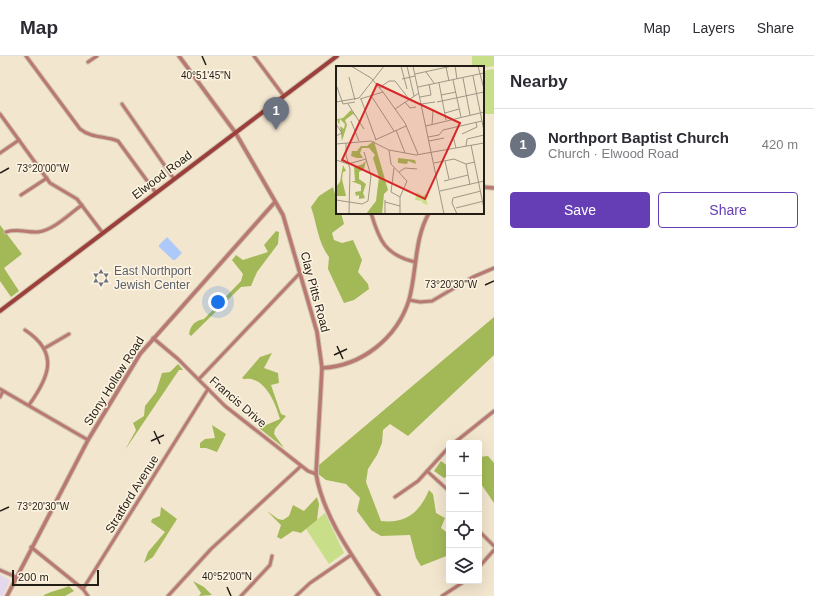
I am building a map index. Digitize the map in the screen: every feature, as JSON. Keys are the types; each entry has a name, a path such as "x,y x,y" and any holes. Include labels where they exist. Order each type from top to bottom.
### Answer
{"main road":[{"name":"Elwood Road","path":"0,311 283,95 337,56"}],"street":[{"path":"26,56 80,129 93,136 118,141 156,193"},
{"path":"88,62 97,56"},
{"name":"Clay Pitts Road","path":"179,56 235,132 283,215 317,332 322,368 316,474 323,502 351,554 379,596"},
{"path":"254,56 283,95"},
{"path":"122,104 174,179"},
{"path":"0,114 47,178 54,186 73,194 102,232"},
{"path":"0,153 19,140"},
{"path":"22,195 47,178"},
{"path":"484,187 494,188"},
{"name":"Stony Hollow Road","path":"7,596 31,547 88,440 137,359 153,338 275,202"},
{"path":"6,232 13,230 37,232 45,230 82,205"},
{"path":"371,214 378,235 387,248 399,257 415,262"},
{"path":"322,368 350,362 378,346 396,326 409,300 421,232 429,214"},
{"path":"409,300 420,302 432,300 473,277 494,268"},
{"path":"199,379 300,273"},
{"path":"25,330 33,335 45,348 48,363 46,377 29,405"},
{"path":"45,348 69,334"},
{"name":"Francis Drive","path":"153,338 234,413 301,466 316,474"},
{"name":"Stratford Avenue","path":"83,589 208,389"},
{"path":"0,397 2,390 88,440"},
{"path":"458,440 494,411"},
{"path":"395,497 411,487 446,450"},
{"path":"168,596 211,549 301,466"},
{"path":"427,471 446,488"},
{"path":"482,534 494,546"},
{"path":"31,547 83,589 88,596"},
{"path":"482,564 494,550"},
{"path":"296,596 310,583 351,554"},
{"path":"241,596 270,565 272,556"},
{"path":"0,570 16,577"},
{"path":"442,596 460,584"}],"shaded area":[{"path":"0,575 10,580 3,596 0,596"}],"green space":[{"path":"472,56 494,56 494,66 484,68 484,66 472,66"},
{"path":"494,69 494,114 484,114 484,72 487,70"},
{"path":"333,187 336,198 336,214 341,214 344,224 332,233 334,240 342,243 353,240 362,260 358,272 368,284 369,289 354,300 344,303 328,269 329,257 322,246 311,207 319,196"},
{"path":"0,225 22,254 4,268 19,291 11,297 0,281"},
{"path":"276,231 279,232 278,244 257,272 251,286 241,287 191,336 189,334 194,324 204,319 241,281 243,274 232,260 236,255 243,260 268,252 264,245"},
{"path":"494,317 494,355 408,436 390,424 383,430 382,443 377,455 368,469 366,482 381,521 398,521 411,515 421,505 429,490 433,494 436,513 445,518 441,528 446,532 446,556 421,566 416,558 410,535 381,536 371,530 357,511 360,498 346,484 326,480 313,470"},
{"path":"272,353 264,368 278,373 279,383 271,385 281,414 286,416 275,429 274,434 284,448 259,428 280,419 270,395 257,381 242,378 260,357"},
{"path":"178,364 183,370 179,370 125,450 136,430 133,423 144,416 145,406 156,392 162,373 170,372"},
{"path":"212,425 226,434 217,452 206,448 200,448 200,443 205,439 215,438"},
{"path":"488,456 494,463 494,503 482,485 482,457"},
{"path":"441,461 446,465 446,477 444,478 434,471"},
{"path":"317,497 319,504 317,520 301,533 293,531 281,539 277,537 281,525 267,511 278,519 283,520 289,516 293,505 304,511"},
{"path":"161,507 177,519 153,557 144,563 148,552 165,532 151,522 152,519 160,516"},
{"path":"325,513 344,553 329,564 306,529"},
{"path":"193,581 204,587 212,595 199,596 201,593"},
{"path":"69,586 74,591 65,596 43,596 48,593"}],"water":[{"path":"167,237 182,253 175,260 173,260 159,247 159,245"}],"place":[{"name":"Northport Baptist Church","path":"276,130"},
{"name":"East Northport Jewish Center","path":"101,278"}]}
